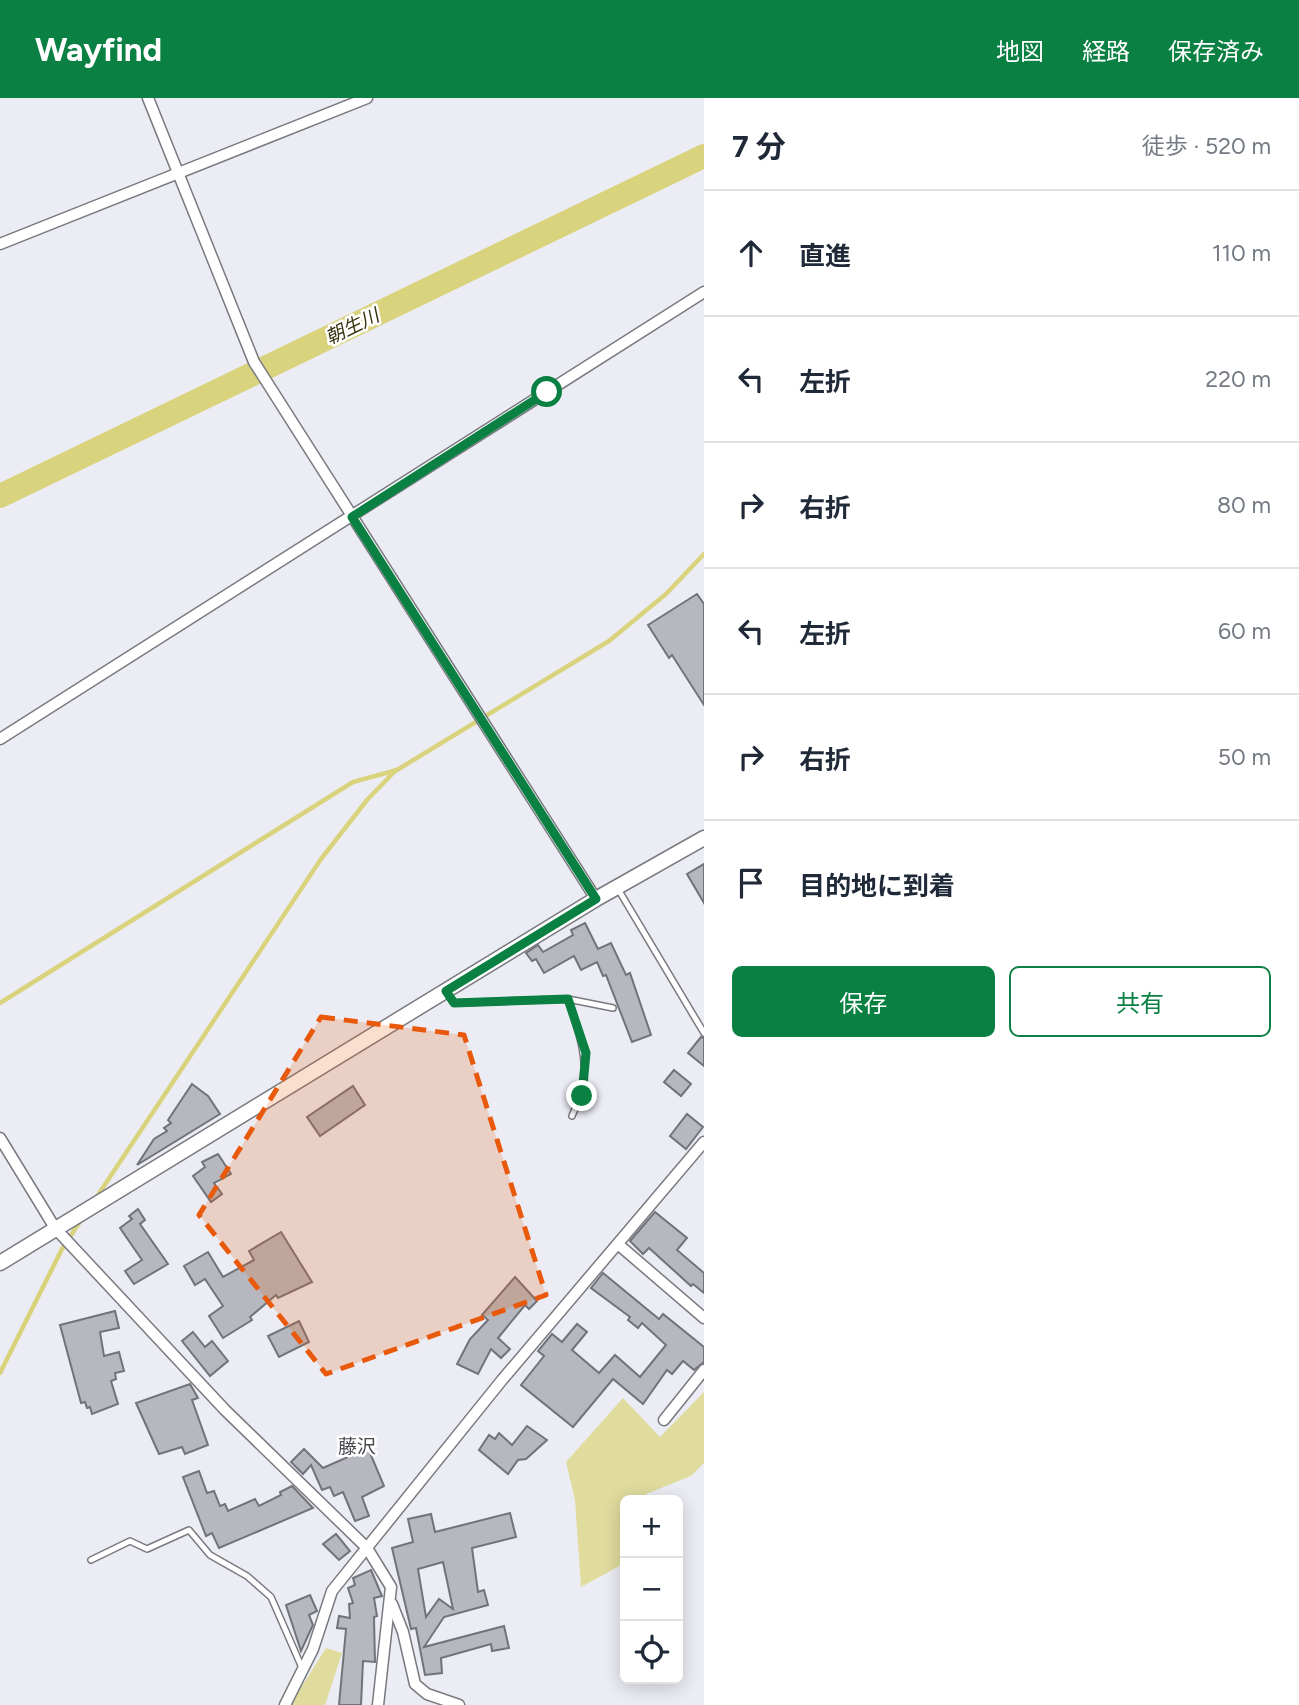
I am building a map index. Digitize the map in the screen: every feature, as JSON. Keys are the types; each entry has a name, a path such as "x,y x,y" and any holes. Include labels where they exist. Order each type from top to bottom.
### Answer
{"street":[{"path":"148,98 254,362 596,899"},
{"path":"0,244 366,98"},
{"path":"0,739 704,292"},
{"path":"0,1263 58,1231 76,1214 102,1201 596,899 704,838"},
{"path":"0,1138 58,1231 225,1410 367,1548 391,1587 378,1705"},
{"path":"285,1705 303,1671 332,1591 502,1380 704,1142"},
{"path":"618,1245 704,1318"},
{"path":"664,1420 704,1370"},
{"path":"391,1602 403,1632 415,1684 426,1699 459,1705"}],"lane":[{"path":"617,887 704,1033"},
{"path":"446,991 454,1003 568,999 613,1008"},
{"path":"568,999 586,1053 582,1096 572,1116"},
{"path":"91,1560 130,1541 147,1549 189,1530 210,1555 247,1576 271,1597 303,1671"}],"highlighted area":[{"path":"321,1017 464,1035 546,1295 326,1374 199,1215"}],"shaded area":[{"path":"704,1392 704,1463 691,1476 646,1495 620,1495 620,1566 581,1587 575,1500 566,1462 623,1398 660,1437"},
{"path":"326,1648 342,1653 325,1705 290,1705"}],"building":[{"path":"697,594 704,604 704,705 672,655 669,658 648,625"},
{"path":"704,864 704,903 687,874"},
{"path":"585,923 598,949 611,943 626,975 630,973 651,1035 632,1042 606,975 603,976 597,962 581,970 574,956 544,973 536,959 532,961 526,953 538,945 543,952 573,935 571,930"},
{"path":"701,1037 704,1038 704,1066 688,1053"},
{"path":"674,1070 691,1084 681,1096 664,1082"},
{"path":"192,1084 208,1096 220,1114 137,1165 154,1139 167,1131 164,1128 171,1123 168,1120"},
{"path":"353,1086 365,1105 320,1136 307,1117"},
{"path":"687,1114 703,1127 686,1149 670,1136"},
{"path":"218,1154 231,1174 214,1183 222,1194 211,1202 193,1176 205,1167 202,1162"},
{"path":"138,1209 145,1220 140,1224 168,1264 134,1284 125,1271 142,1260 120,1228 132,1219 129,1216"},
{"path":"655,1212 687,1238 677,1250 704,1273 704,1293 693,1284 691,1286 649,1248 643,1254 630,1241"},
{"path":"281,1232 312,1282 278,1298 276,1295 250,1317 252,1320 223,1338 209,1316 223,1306 205,1279 195,1285 184,1266 208,1252 223,1277 254,1260 249,1251"},
{"path":"603,1273 659,1319 663,1314 704,1347 704,1362 694,1370 683,1361 672,1374 667,1370 643,1404 613,1379 573,1427 521,1385 544,1356 538,1351 552,1334 562,1342 577,1324 587,1332 572,1350 599,1373 615,1355 640,1377 666,1345 642,1323 638,1328 628,1320 630,1317 591,1288"},
{"path":"515,1277 537,1301 529,1309 525,1305 498,1338 510,1349 501,1358 491,1349 478,1374 457,1364 470,1339 488,1320 482,1315"},
{"path":"115,1311 119,1328 100,1332 104,1356 119,1352 124,1371 115,1373 116,1379 111,1381 118,1404 92,1414 85,1402 81,1403 60,1325"},
{"path":"299,1321 309,1342 279,1357 268,1336"},
{"path":"193,1332 205,1347 212,1341 228,1361 210,1376 182,1341"},
{"path":"190,1384 198,1398 192,1400 208,1445 185,1454 182,1447 159,1454 136,1403"},
{"path":"527,1426 547,1440 526,1459 518,1460 508,1474 479,1450 489,1435 495,1439 499,1433 512,1445"},
{"path":"368,1448 384,1486 362,1497 369,1516 355,1521 343,1492 334,1496 330,1487 322,1490 311,1465 303,1474 291,1462 304,1449 323,1468"},
{"path":"199,1471 207,1493 214,1491 220,1506 225,1504 228,1511 255,1499 259,1506 292,1486 313,1508 219,1548 212,1533 206,1536 183,1477"},
{"path":"510,1513 516,1537 472,1548 478,1592 484,1590 488,1605 444,1617 424,1647 504,1626 509,1648 492,1651 491,1644 441,1658 442,1673 425,1675 416,1628 411,1629 392,1548 413,1542 408,1519 431,1514 435,1532","holes":["443,1562 453,1609 439,1599 426,1617 418,1569"]},
{"path":"336,1534 350,1551 339,1560 323,1544"},
{"path":"371,1570 382,1596 374,1598 377,1616 374,1617 375,1662 363,1661 361,1705 339,1705 346,1629 337,1628 339,1616 350,1618 349,1604 353,1603 348,1588 355,1585 353,1578"},
{"path":"310,1595 317,1611 309,1615 313,1625 301,1651 286,1605"}],"waterway":[{"name":"朝生川","path":"0,496 704,156"},
{"path":"0,1003 353,782 397,770 609,641 666,594 704,554"},
{"path":"96,1198 321,859 367,800 396,770"},
{"path":"0,1373 62,1249 81,1220"}],"district":[{"name":"藤沢","path":"357,1446"}],"route":[{"path":"547,392 352,517 596,899 446,991 454,1003 568,999 586,1053 582,1096"}]}
